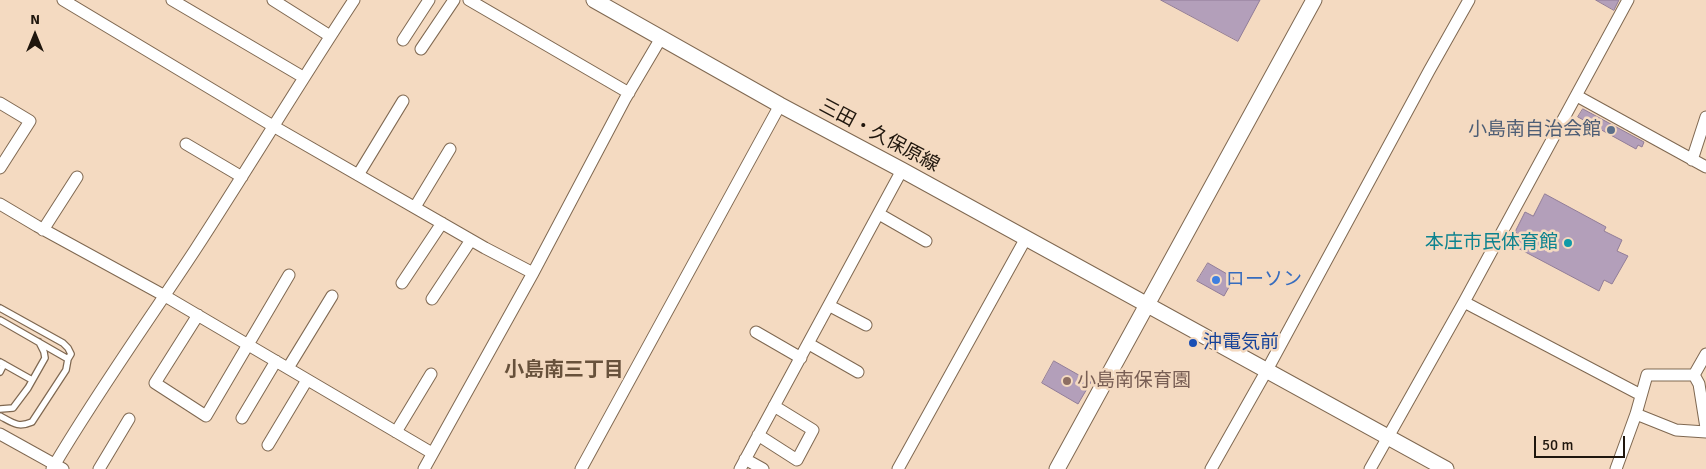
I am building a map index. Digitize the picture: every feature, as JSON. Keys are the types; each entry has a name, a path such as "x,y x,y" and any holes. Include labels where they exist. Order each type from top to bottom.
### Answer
{"street":[{"path":"63,0 273,126 471,240 533,273"},
{"path":"172,0 303,77"},
{"path":"273,0 330,36"},
{"path":"0,434 56,467 114,371 242,177 303,77 354,0"},
{"path":"404,40 429,0"},
{"path":"421,49 454,0"},
{"path":"469,0 629,93"},
{"name":"三田・久保原線","path":"594,0 780,105 1446,469"},
{"path":"1057,469 1314,0"},
{"path":"1212,469 1469,0"},
{"path":"1370,469 1464,302 1628,0"},
{"path":"424,469 533,273 629,93 661,38"},
{"path":"1576,96 1706,167"},
{"path":"358,175 402,102"},
{"path":"0,103 30,121 0,168"},
{"path":"581,469 780,105"},
{"path":"1692,160 1706,117"},
{"path":"186,144 242,177"},
{"path":"415,207 450,149"},
{"path":"763,469 743,464 902,170"},
{"path":"43,230 77,177"},
{"path":"0,204 43,230 198,315 432,452"},
{"path":"879,214 926,241"},
{"path":"402,282 442,223"},
{"path":"898,469 1026,238"},
{"path":"432,299 471,240"},
{"path":"198,315 155,383 206,416 289,275"},
{"path":"288,368 332,296"},
{"path":"1464,302 1641,396"},
{"path":"830,306 866,325"},
{"path":"756,332 801,358"},
{"path":"809,344 858,372"},
{"path":"1694,375 1706,354"},
{"path":"242,418 276,361"},
{"path":"396,432 431,374"},
{"path":"1616,469 1636,414 1647,375 1694,375"},
{"path":"1694,375 1699,384 1706,428"},
{"path":"268,445 307,380"},
{"path":"758,435 797,460 813,430 774,406"},
{"path":"1636,414 1676,430 1706,432"},
{"path":"99,469 129,419"}],"lane":[{"path":"0,308 63,343 71,354 66,370 32,422 24,426 15,424 0,416"},
{"path":"0,320 68,359"},
{"path":"0,408 13,408 45,358 38,341"},
{"path":"0,372 2,363 32,380"}],"building":[{"path":"1161,0 1260,0 1238,41"},
{"path":"1596,0 1619,0 1614,10"},
{"name":"小島南自治会館","path":"1583,109 1644,142 1642,147 1638,145 1636,149 1578,117"},
{"name":"本庄市民体育館","path":"1545,194 1606,227 1604,231 1622,240 1617,251 1628,256 1612,284 1604,280 1599,291 1514,246 1520,235 1515,232 1525,212 1533,216"},
{"name":"ローソン","path":"1208,263 1234,278 1224,296 1197,281"},
{"path":"1054,361 1091,382 1078,404 1042,383"}],"place":[{"name":"小島南自治会館","path":"1611,130"},
{"name":"本庄市民体育館","path":"1568,243"},
{"name":"ローソン","path":"1216,280"},
{"name":"沖電気前","path":"1193,343"},
{"name":"小島南保育園","path":"1067,381"}],"district":[{"name":"小島南三丁目","path":"564,371"}]}
